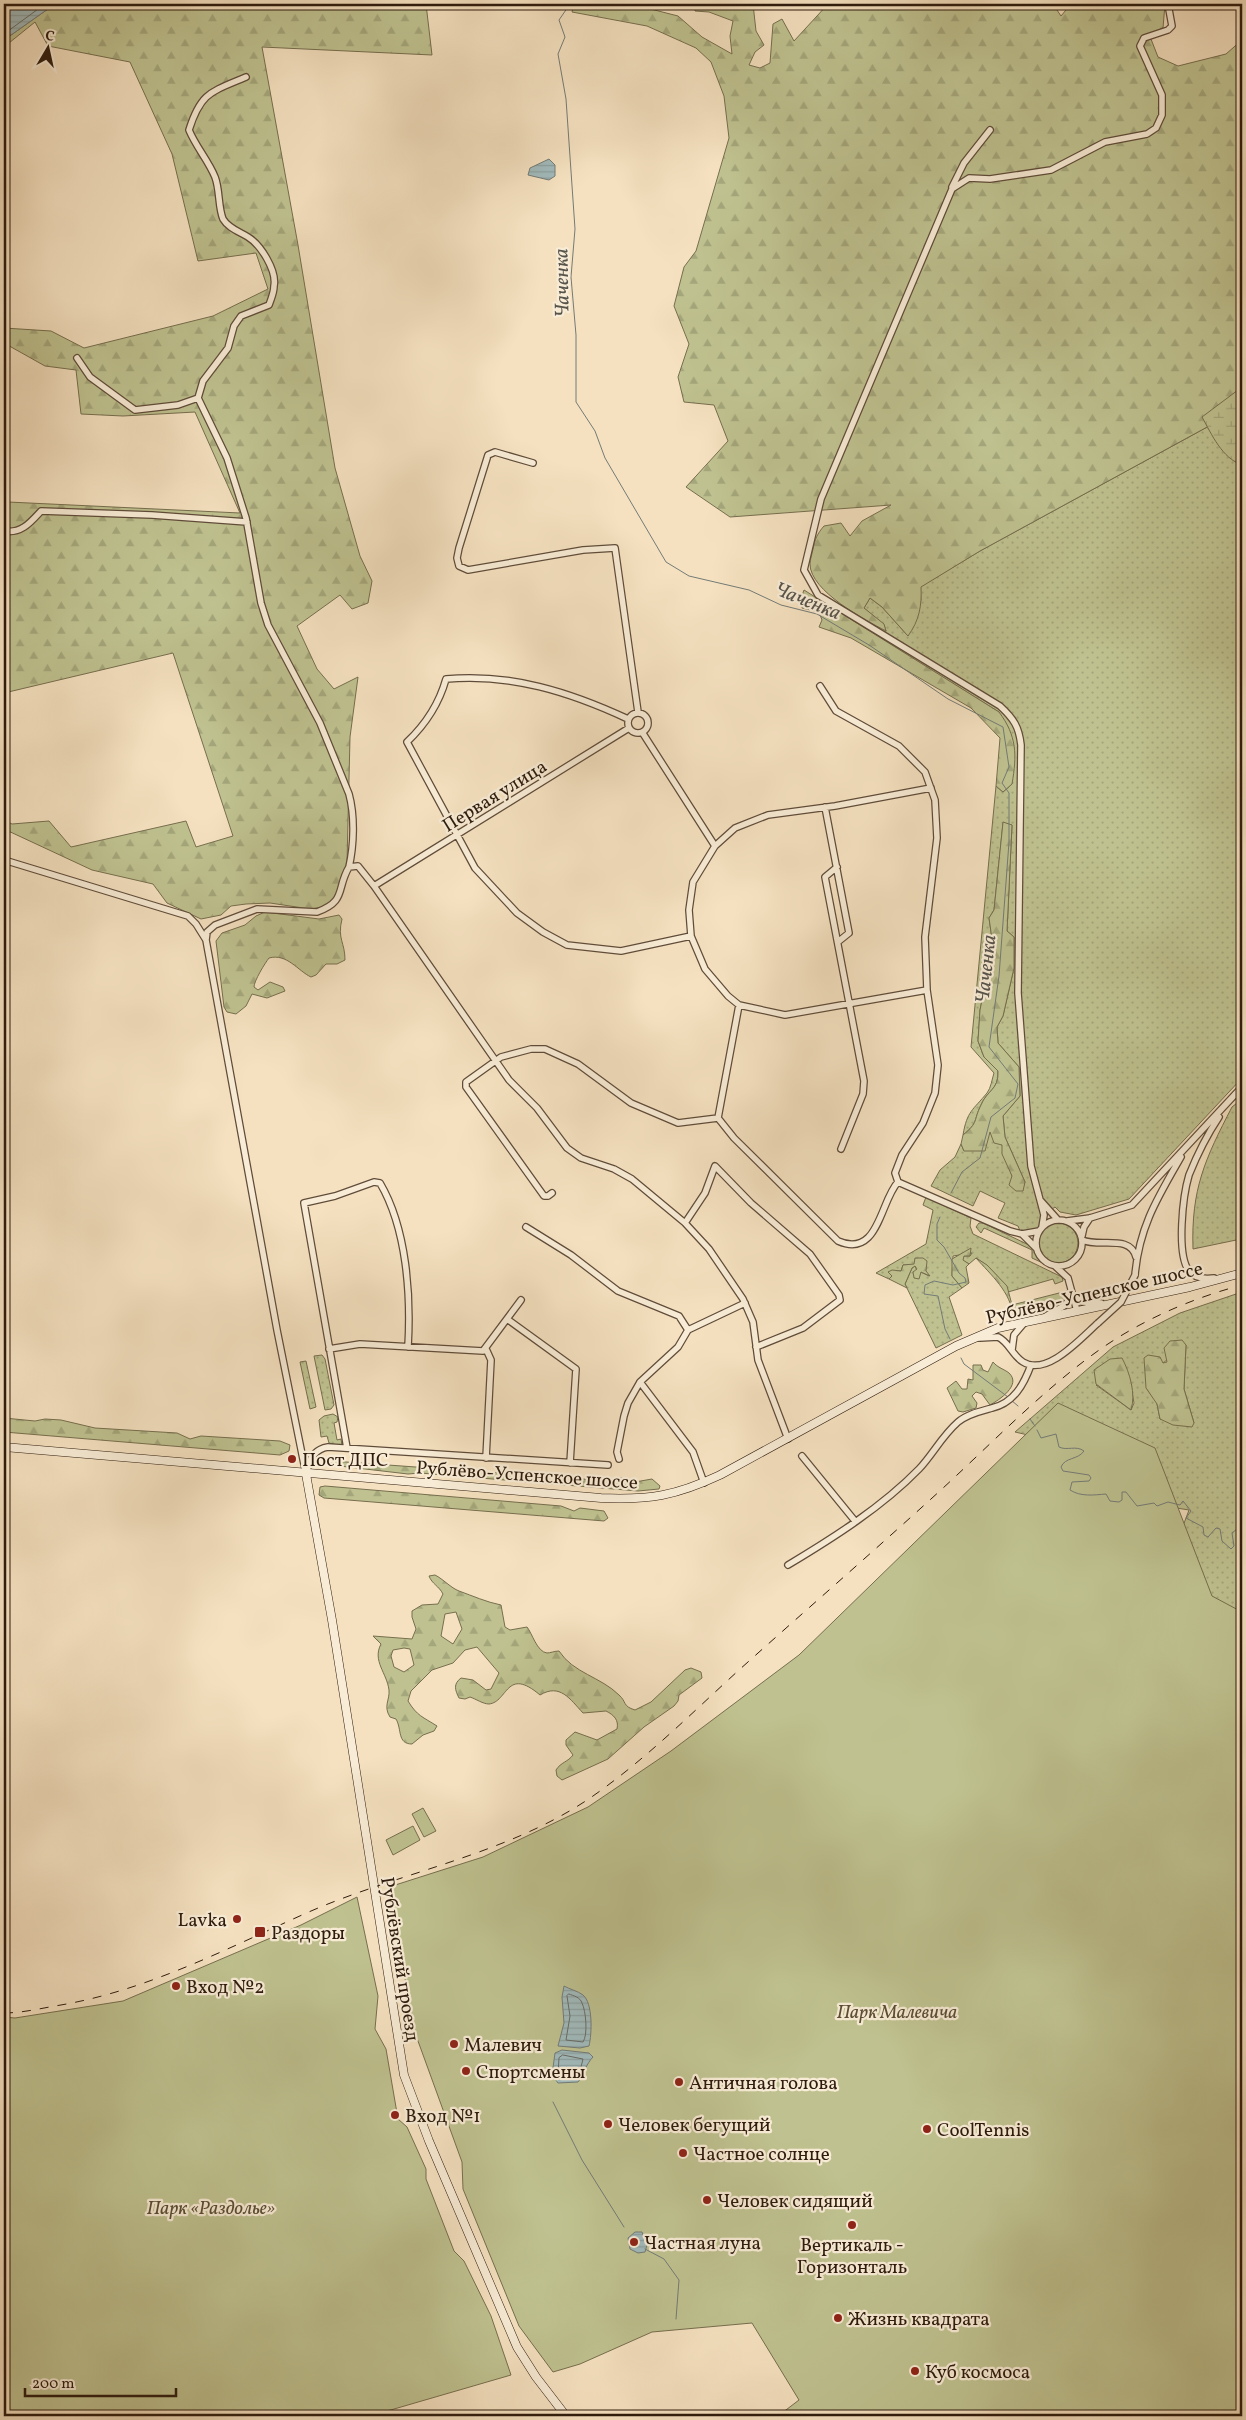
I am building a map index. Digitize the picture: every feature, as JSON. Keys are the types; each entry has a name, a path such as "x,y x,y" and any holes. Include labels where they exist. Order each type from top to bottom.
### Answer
{"main road":[{"name":"Рублёво-Успенское шоссе","path":"4,1447 618,1499 666,1496 704,1483 966,1341 998,1328 1242,1273"},
{"name":"Рублёвский проезд","path":"306,1474 332,1620 404,2075 429,2141 517,2347 536,2377 566,2416"}],"street":[{"path":"952,189 969,178 990,179 1050,170 1105,142 1147,134 1156,128 1162,115 1162,95 1140,46 1144,38 1168,30 1172,26 1168,4"},
{"path":"246,77 209,93 199,103 189,130 196,148 216,179 224,219 232,228 251,238 262,252 270,264 275,285 269,305 241,316 234,326 228,348 203,381 198,398 227,458 247,522 261,603 268,625 320,722 349,794 352,805 352,832 348,867 341,894 337,901 317,912 257,909 215,925 207,932 206,940 277,1330 306,1474"},
{"path":"990,130 964,163 952,189 821,499 804,570 818,594 1000,706 1014,720 1019,729 1021,745 1018,993 1031,1166 1044,1215 1036,1239 1036,1248"},
{"path":"77,358 90,377 135,410 178,405 198,398"},
{"path":"533,463 495,452 488,455 459,548 457,558 459,566 468,570 583,550 615,548 638,712"},
{"path":"4,531 12,532 26,527 41,511 152,515 247,522"},
{"path":"628,719 587,700 531,683 460,677 446,678 442,694 431,714 407,742 456,836 475,868 502,899 543,932 566,945 621,951 691,936"},
{"path":"820,686 836,711 899,746 925,772 935,800 937,838 925,937 927,990 938,1065 935,1094 923,1123 902,1155 895,1173 898,1182 993,1224 1022,1234 1036,1248 1043,1260 1062,1270 1068,1278 1077,1311"},
{"path":"638,712 645,715 648,722 642,732 635,733 629,728 628,719 631,715 638,712"},
{"name":"Первая улица","path":"374,886 629,728"},
{"path":"642,732 715,846"},
{"path":"927,990 785,1015 739,1005 728,996 705,969 691,936 689,910 693,882 715,846 735,828 768,815 930,788"},
{"path":"825,807 849,933 847,937 839,941"},
{"path":"4,860 188,916 196,924 206,940"},
{"path":"348,867 358,866 374,886 512,1084 537,1108 567,1148 581,1158 614,1169 632,1179 685,1223 709,1249 745,1303 755,1327 758,1360 788,1439"},
{"path":"837,867 825,877 839,941 864,1081 863,1094 840,1149"},
{"path":"739,1005 718,1118 734,1138 838,1241 848,1245 860,1243 872,1233 880,1220 891,1190 898,1182"},
{"path":"552,1193 544,1196 466,1087 466,1082 495,1060 531,1049 545,1049 578,1064 631,1103 678,1123 718,1118"},
{"path":"1022,1234 1040,1229 1058,1220 1067,1221 1090,1218 1132,1205 1242,1087"},
{"path":"1226,1278 1198,1277 1190,1272 1183,1258 1182,1233 1189,1177 1208,1132 1230,1100"},
{"path":"966,1341 998,1337 1020,1360 1031,1365 1049,1362 1066,1352 1121,1302 1135,1275 1138,1246 1149,1214 1187,1146"},
{"path":"685,1223 705,1194 716,1166 751,1204 810,1254 839,1295 840,1300 803,1328 756,1347"},
{"path":"347,1448 304,1203 335,1196 377,1182 382,1186 398,1232 410,1302 408,1347"},
{"path":"1039,1199 1058,1220"},
{"path":"1068,1278 1077,1256 1084,1227 1090,1218"},
{"path":"1067,1221 1078,1229 1082,1239 1098,1245"},
{"path":"526,1227 570,1255 618,1291 679,1316 688,1330"},
{"path":"1051,1264 1065,1265 1098,1245 1124,1243 1134,1251 1136,1259"},
{"path":"1073,1295 1087,1303 1116,1302"},
{"path":"1041,1318 1062,1308 1073,1295"},
{"path":"329,1349 360,1344 480,1352 486,1349 521,1300"},
{"path":"618,1459 617,1452 628,1402 640,1382 678,1347 688,1330 745,1303"},
{"path":"508,1319 576,1369 570,1463"},
{"path":"1012,1350 1014,1335 1025,1321"},
{"path":"486,1349 491,1360 486,1458"},
{"path":"788,1565 820,1546 897,1490 920,1468 956,1424 969,1416 1002,1405 1022,1385 1031,1365"},
{"path":"640,1382 692,1452 704,1483"},
{"path":"306,1474 311,1458 316,1451 328,1447 608,1466"},
{"path":"802,1456 855,1521"}],"green space":[{"path":"55,4 426,4 432,55 262,47 298,245 335,468 360,556 372,581 368,603 352,609 340,595 297,626 317,669 334,689 358,677 350,737 347,863 337,893 330,903 323,907 310,909 270,903 246,904 231,906 221,915 201,919 167,903 153,884 92,870 4,829 4,820 12,824 49,821 71,847 186,821 196,847 233,836 173,653 4,693 4,523 9,522 8,502 240,513 195,412 123,416 81,414 76,370 45,366 4,343 4,328 51,331 84,348 213,316 268,289 256,253 198,261 172,154 130,62 48,46 35,22 4,47 4,40"},
{"path":"574,4 631,4 678,16 702,37 732,54 730,36 733,21 709,12 695,11 695,4 753,4 756,31 764,45 755,52 749,65 760,68 770,63 773,24 782,19 794,41 828,4 1053,4 1061,16 1066,10 1064,4 1165,4 1163,28 1149,34 1158,57 1178,66 1226,54 1242,40 1242,408 980,551 921,587 919,613 915,625 908,636 882,607 870,598 864,608 884,624 886,631 865,620 840,604 819,584 812,574 811,559 816,539 824,526 841,523 850,536 862,521 891,505 730,517 686,487 728,441 714,405 684,402 678,377 689,344 674,306 684,267 696,251 729,138 724,96 711,62 696,48 647,26 572,12"},
{"path":"1242,387 1242,465 1235,462 1223,451 1202,417"},
{"path":"1242,408 1242,1078 1129,1199 1076,1215 1060,1212 1055,1207 1043,1215 1038,1230 1020,1231 1018,1226 998,1218 1005,1203 980,1191 973,1206 931,1186 940,1170 955,1157 961,1144 964,1151 990,1131 1002,1145 1012,1176 1022,1191 1025,1182 1005,1137 1003,1116 1020,1096 1019,1067 998,1043 997,1027 1003,1016 1014,968 1014,937 1007,931 1012,825 1003,823 994,910 989,918 992,939 987,948 987,976 980,1010 978,1041 984,1057 998,1071 998,1077 995,1086 983,1100 974,1124 963,1135 969,1116 988,1091 994,1073 971,1047 996,786 1003,792 1012,784 999,712 881,639 886,631 884,625 864,608 870,598 882,607 908,636 921,600 920,587 980,551"},
{"path":"804,590 999,712 1009,729 1014,746 1015,764 1012,784 1003,792 996,786 1000,738 971,708 851,638 819,627 822,620 819,612 802,608 801,598"},
{"path":"1003,822 1012,825 1007,931 1014,937 1014,968 1003,1016 997,1027 998,1043 1019,1067 1020,1096 1003,1116 1005,1137 1025,1182 1023,1191 1016,1191 1009,1185 1012,1176 1002,1154 1002,1145 994,1143 990,1132 985,1151 964,1151 961,1144 963,1135 974,1124 983,1100 995,1086 998,1077 998,1071 984,1057 978,1041 980,1010 987,976 987,948 992,939 989,918 994,910"},
{"path":"265,912 319,919 339,915 342,919 340,931 345,960 337,964 326,964 316,975 311,977 287,960 275,957 269,958 262,968 254,987 258,990 270,982 283,987 285,991 267,998 252,994 246,1006 236,1014 227,1012 224,1007 216,941 222,933 245,925 256,916"},
{"path":"1242,1090 1241,1239 1193,1249 1194,1209 1197,1191 1214,1143 1232,1107 1237,1103 1236,1097"},
{"path":"926,1197 971,1218 970,1226 973,1234 1062,1277 1063,1281 1055,1284 1053,1279 1008,1292 998,1277 981,1261 976,1258 969,1264 962,1260 964,1256 970,1256 972,1253 953,1256 952,1276 962,1288 949,1297 962,1335 936,1348 905,1284 912,1268 915,1266 919,1276 921,1272 929,1276 927,1273 918,1266 903,1265 901,1271 888,1272 893,1276 889,1279 876,1273 926,1244 933,1210 923,1205"},
{"path":"979,1223 983,1223 1031,1246 1045,1264 1032,1258 1032,1250 984,1228 981,1233 976,1227"},
{"path":"1058,1223 1072,1229 1078,1243 1072,1257 1058,1263 1044,1257 1038,1243 1044,1229"},
{"path":"971,1248 970,1256 964,1256 963,1260 969,1264 966,1267 969,1283 962,1288 952,1276 952,1259"},
{"path":"915,1258 923,1258 927,1261 926,1271 930,1276 921,1272 919,1279 914,1278 913,1272 917,1269 915,1266 912,1268 905,1284 907,1288 889,1279 892,1276 888,1272 892,1270 901,1271 903,1265 914,1264"},
{"path":"976,1258 987,1265 1007,1286 1012,1305 1067,1291 1066,1301 1060,1302 1057,1307 1013,1316 1004,1292 994,1277"},
{"path":"1242,1292 1242,1623 1210,1604 1180,1534 1189,1510 1164,1506 1028,1435 1015,1432 1113,1347 1180,1313","holes":["1186,1345 1184,1389 1194,1423 1160,1419 1157,1404 1163,1363","1096,1385 1132,1392 1134,1403 1131,1410"]},
{"path":"1182,1340 1186,1345 1184,1389 1194,1423 1192,1427 1173,1425 1160,1419 1157,1404 1146,1388 1144,1358 1148,1355 1160,1357 1163,1363 1167,1362 1164,1348 1170,1341"},
{"path":"322,1355 325,1359 334,1405 331,1409 325,1410 314,1356"},
{"path":"1122,1358 1131,1384 1133,1397 1131,1410 1096,1384 1094,1370 1110,1359"},
{"path":"306,1361 316,1407 310,1409 300,1362"},
{"path":"993,1362 1009,1373 1012,1378 1013,1382 1008,1392 990,1405 982,1394 976,1392 972,1396 977,1403 976,1408 963,1412 958,1411 947,1388 956,1381 962,1389 967,1389 968,1379 973,1380 973,1365 981,1365 983,1370 988,1372"},
{"name":"Парк Малевича","path":"1058,1403 1155,1448 1212,1596 1242,1612 1242,2416 778,2416 799,2400 752,2323 652,2332 580,2364 553,2372 519,2326 463,2189 462,2162 414,2030 389,1887 483,1857 588,1807 671,1751 799,1655"},
{"path":"333,1414 338,1417 337,1422 334,1423 337,1440 341,1439 342,1446 329,1443 327,1436 321,1437 319,1420 324,1416"},
{"path":"4,1418 35,1421 45,1419 61,1420 95,1428 177,1433 190,1439 201,1436 280,1441 290,1445 289,1451 280,1455 4,1432"},
{"path":"332,1461 611,1481 621,1478 635,1482 652,1479 660,1486 659,1489 638,1491 420,1473 408,1474 331,1465"},
{"path":"320,1487 561,1506 574,1511 580,1508 604,1511 608,1518 604,1521 324,1498 319,1495"},
{"path":"435,1575 459,1591 501,1605 505,1627 510,1630 527,1627 543,1652 559,1651 572,1665 612,1689 621,1697 626,1705 635,1710 651,1702 685,1670 691,1668 701,1672 702,1678 679,1695 678,1701 674,1706 644,1727 608,1759 562,1780 557,1776 556,1770 573,1755 566,1745 566,1740 575,1732 597,1740 617,1729 615,1718 606,1711 583,1713 564,1694 553,1691 540,1695 529,1687 520,1684 509,1688 495,1702 489,1704 470,1697 465,1699 459,1698 456,1687 461,1678 473,1680 486,1690 491,1689 499,1673 477,1647 465,1650 453,1663 432,1670 411,1691 408,1701 411,1706 421,1716 437,1726 434,1731 423,1735 412,1744 404,1742 396,1719 390,1717 388,1713 388,1684 378,1656 381,1644 373,1636 412,1639 416,1629 412,1611 422,1605 438,1604 443,1594 429,1576","holes":["456,1612 462,1629 453,1644 441,1636 445,1614","410,1649 414,1665 404,1672 394,1667 391,1656 393,1650"]},
{"path":"423,1808 436,1831 424,1837 412,1814"},
{"path":"413,1826 420,1840 393,1855 386,1840"},
{"name":"Парк «Раздолье»","path":"357,1897 378,1996 375,2029 386,2049 398,2119 407,2127 426,2169 426,2179 454,2251 464,2261 491,2316 511,2375 370,2416 4,2416 4,2017 15,2018 123,2001 301,1925"}],"water":[{"path":"4,4 55,4 4,40"},
{"path":"549,159 555,165 555,176 549,180 528,175 530,168"},
{"path":"564,1986 583,1995 589,2005 591,2034 589,2046 580,2048 558,2046 564,2023 562,1997"},
{"path":"562,2050 589,2053 593,2057 578,2082 558,2083 552,2075 555,2053"},
{"path":"635,2232 642,2232 647,2245 645,2252 638,2253 630,2249 628,2238"}],"waterway":[{"name":"Чаченка","path":"570,4 559,20 565,37 558,54 566,99 575,229 571,277 576,335 576,402 595,431 605,458 666,562 689,576 749,590 781,605 817,614 869,645 948,699 1003,727 1009,767 1002,783 1009,793 1009,842 999,976 989,1047 1018,1084 1015,1098 991,1117 980,1158 962,1172 951,1193"},
{"name":"Чаченка","path":"940,1217 937,1224 937,1240 944,1247 966,1282 953,1285 934,1281 925,1285 924,1294 938,1296 945,1329 950,1339"},
{"name":"Чаченка","path":"961,1358 964,1364 1008,1397"},
{"name":"Чаченка","path":"1011,1400 1018,1406"},
{"name":"Чаченка","path":"1030,1419 1035,1426"},
{"name":"Чаченка","path":"1037,1430 1041,1438 1056,1434 1059,1447 1078,1448 1084,1451 1065,1462 1061,1467 1063,1471 1089,1475 1091,1478 1089,1481 1072,1482 1070,1490 1074,1492 1088,1495 1106,1494 1110,1501 1119,1502 1122,1500 1122,1492 1126,1492 1137,1506 1154,1503 1157,1506 1168,1502 1180,1505 1183,1501 1191,1511 1186,1518 1203,1527 1204,1535 1208,1537 1216,1528 1220,1529 1222,1541 1231,1549 1234,1546 1232,1533 1242,1525"},
{"path":"553,2102 582,2160 624,2227"},
{"path":"645,2249 664,2259 679,2280 676,2319"}],"railway":[{"path":"4,2013 30,2011 88,2000 151,1981 339,1900 493,1847 566,1813 600,1791 654,1748 942,1489 1000,1434 1081,1363 1118,1338 1169,1310 1205,1296 1242,1285"}],"place":[{"name":"Пост ДПС","path":"292,1459"},
{"name":"Lavka","path":"237,1919"},
{"name":"Раздоры","path":"260,1932"},
{"name":"Вход №2","path":"176,1986"},
{"name":"Малевич","path":"454,2044"},
{"name":"Спортсмены","path":"466,2071"},
{"name":"Античная голова","path":"679,2082"},
{"name":"Вход №1","path":"395,2115"},
{"name":"Человек бегущий","path":"608,2124"},
{"name":"CoolTennis","path":"927,2129"},
{"name":"Частное солнце","path":"683,2153"},
{"name":"Человек сидящий","path":"707,2200"},
{"name":"Вертикаль - Горизонталь","path":"852,2225"},
{"name":"Частная луна","path":"634,2242"},
{"name":"Жизнь квадрата","path":"838,2318"},
{"name":"Куб космоса","path":"915,2371"}]}
